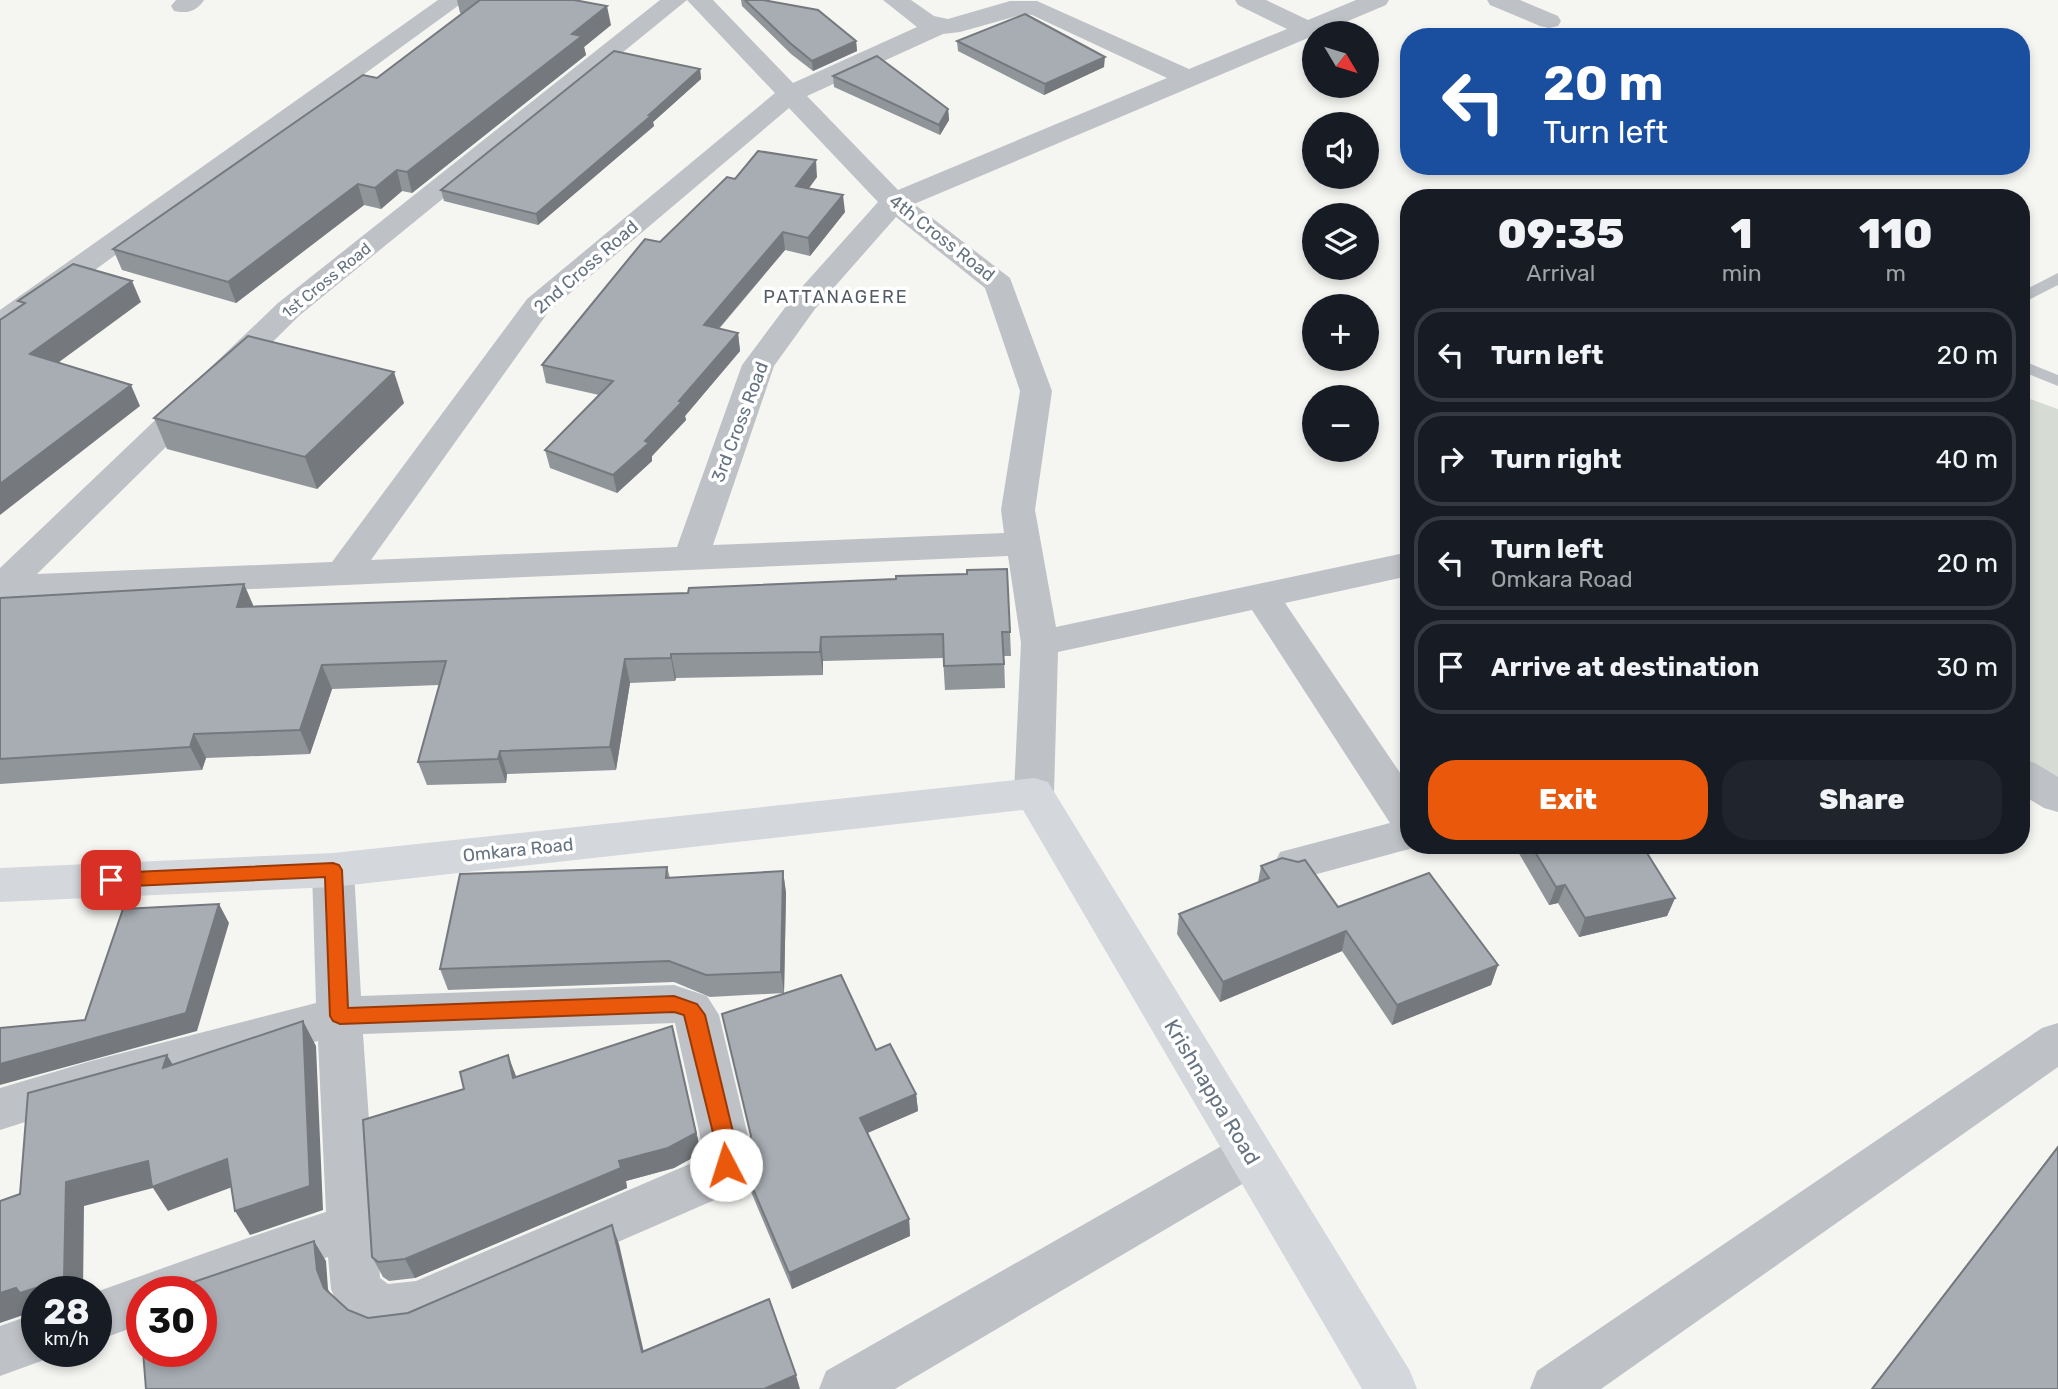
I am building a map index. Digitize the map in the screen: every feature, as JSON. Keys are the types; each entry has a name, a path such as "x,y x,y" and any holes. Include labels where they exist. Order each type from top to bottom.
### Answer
{"street":[{"path":"0,324 454,0"},
{"name":"1st Cross Road","path":"1,588 289,309 675,0"},
{"name":"4th Cross Road","path":"699,0 894,202 999,284 1035,391 1018,510 1040,643 1034,793"},
{"path":"895,0 924,21 938,27"},
{"path":"1248,0 1302,27"},
{"path":"1326,21 1377,0"},
{"path":"1499,0 1549,21"},
{"name":"2nd Cross Road","path":"342,573 538,305 790,94 938,27 951,26 1023,5 1037,8 1189,79"},
{"path":"894,202 1302,31"},
{"name":"3rd Cross Road","path":"691,559 758,365 804,303 894,202"},
{"path":"1,588 1024,544"},
{"path":"1040,643 1400,566"},
{"path":"1261,596 1400,805"},
{"path":"2030,780 2058,797"},
{"name":"Omkara Road","path":"0,885 333,870 1034,793"},
{"name":"Krishnappa Road","path":"1034,793 1391,1389"},
{"path":"1295,864 1400,836"},
{"path":"0,1109 91,1081 340,1016 674,1004 686,1007 696,1015 728,1153 726,1165 709,1179 418,1304 379,1310 356,1289 351,1227 340,1016 333,870"},
{"path":"1556,1389 2058,1042"},
{"path":"845,1389 1249,1156"},
{"path":"204,1276 351,1227"},
{"path":"0,1351 21,1344"}],"lane":[{"path":"2030,294 2058,278"},
{"path":"2030,369 2058,381"}],"shaded area":[{"path":"2030,399 2058,409 2058,780 2030,762"}],"building":[{"path":"480,0 574,0 607,6 572,34 582,36 407,172 397,170 375,188 358,184 228,282 113,249 363,75 377,78"},
{"path":"745,0 763,0 818,10 856,41 812,61"},
{"path":"1025,14 1105,57 1045,84 957,41"},
{"path":"614,51 700,69 649,115 652,115 536,214 441,190"},
{"path":"877,56 948,109 939,125 833,76"},
{"path":"758,151 816,160 796,186 843,195 808,238 783,232 704,325 738,333 679,401 682,402 645,441 649,443 613,475 545,450 613,381 542,365 645,239 660,242 727,177 735,179"},
{"path":"73,264 132,281 30,354 131,385 0,484 0,320 25,303 18,301"},
{"path":"248,336 394,372 305,457 154,418"},
{"path":"1007,569 1010,632 1002,632 1004,664 944,666 943,634 821,637 820,652 671,654 671,658 625,659 610,747 500,751 498,759 418,762 446,661 322,665 300,730 194,734 190,747 0,759 0,598 244,584 237,607 688,593 689,588 896,579 896,576 967,574 967,570"},
{"path":"1536,854 1648,854 1675,898 1585,918 1565,885 1556,887"},
{"path":"1282,858 1298,862 1305,860 1338,907 1429,873 1498,965 1397,1005 1346,931 1223,982 1179,914 1269,878 1261,866"},
{"path":"667,867 666,878 783,871 781,972 706,975 669,961 440,969 460,874"},
{"path":"219,904 186,1013 0,1064 0,1028 85,1020 123,909"},
{"path":"841,975 876,1050 890,1044 916,1094 860,1118 909,1219 789,1273 742,1163 751,1136 722,1014"},
{"path":"303,1021 310,1186 235,1211 227,1159 152,1187 148,1161 66,1182 64,1276 21,1276 21,1293 16,1288 0,1293 0,1201 20,1194 28,1093 167,1055 163,1068"},
{"path":"672,1026 696,1133 668,1148 619,1161 621,1168 405,1259 378,1262 372,1257 363,1120 464,1089 460,1072 508,1055 513,1078"},
{"path":"2058,1147 2058,1389 1872,1389"},
{"path":"612,1225 642,1352 769,1299 796,1375 764,1389 146,1389 144,1367 217,1367 217,1276 211,1276 314,1241 317,1270 324,1288 348,1310 368,1318 408,1313"}],"district":[{"name":"PATTANAGERE","path":"836,297"}],"route":[{"path":"111,880 333,870 340,1016 674,1004 691,1009 696,1015 728,1153 726,1165"}]}
